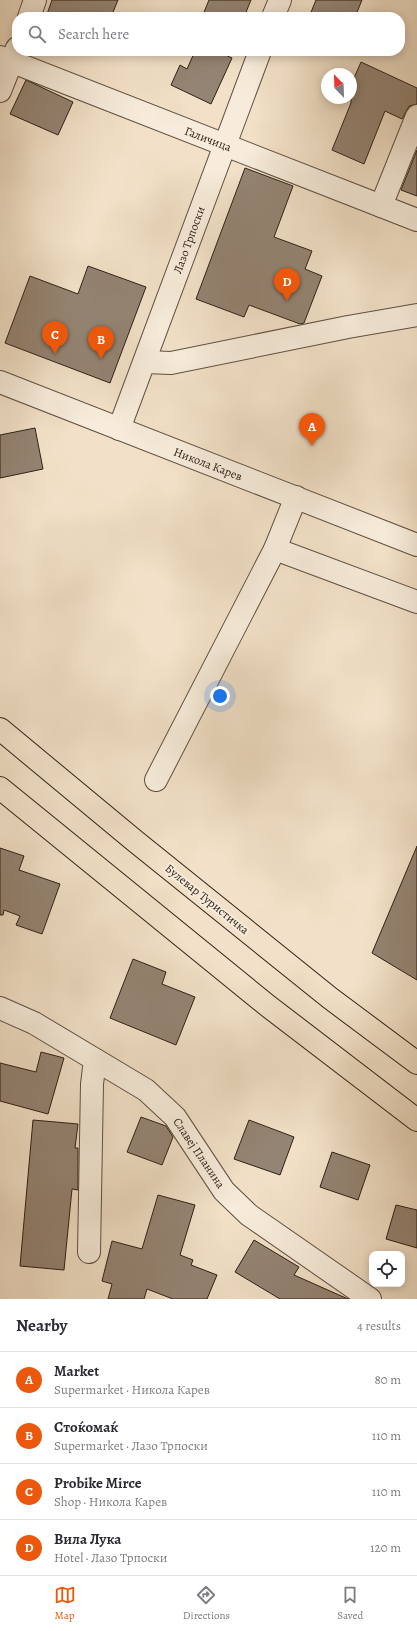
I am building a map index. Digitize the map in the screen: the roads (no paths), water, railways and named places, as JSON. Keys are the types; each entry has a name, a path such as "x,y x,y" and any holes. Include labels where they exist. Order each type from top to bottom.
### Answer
{"main road":[{"name":"Булевар Туристичка","path":"0,729 318,988 417,1064"},
{"path":"0,788 268,1006 417,1120"}],"street":[{"path":"31,12 35,0"},
{"path":"275,12 280,0"},
{"path":"0,91 10,55"},
{"name":"Галичица","path":"12,56 224,145 417,220"},
{"name":"Лазо Трпоски","path":"119,429 258,56"},
{"path":"381,206 417,116"},
{"path":"145,362 171,363 348,327 417,315"},
{"name":"Никола Карев","path":"0,382 417,545"},
{"path":"156,780 275,549 296,498"},
{"path":"275,549 417,602"},
{"name":"Славеј Планина","path":"0,1008 34,1022 146,1090 175,1117 224,1191 249,1215 370,1299"},
{"path":"89,1252 92,1084 95,1060"}],"place":[{"name":"Вила Лука","path":"287,301"},
{"name":"Probike Mirce","path":"55,354"},
{"name":"Стоќомаќ","path":"101,359"},
{"name":"Market","path":"312,446"}]}
